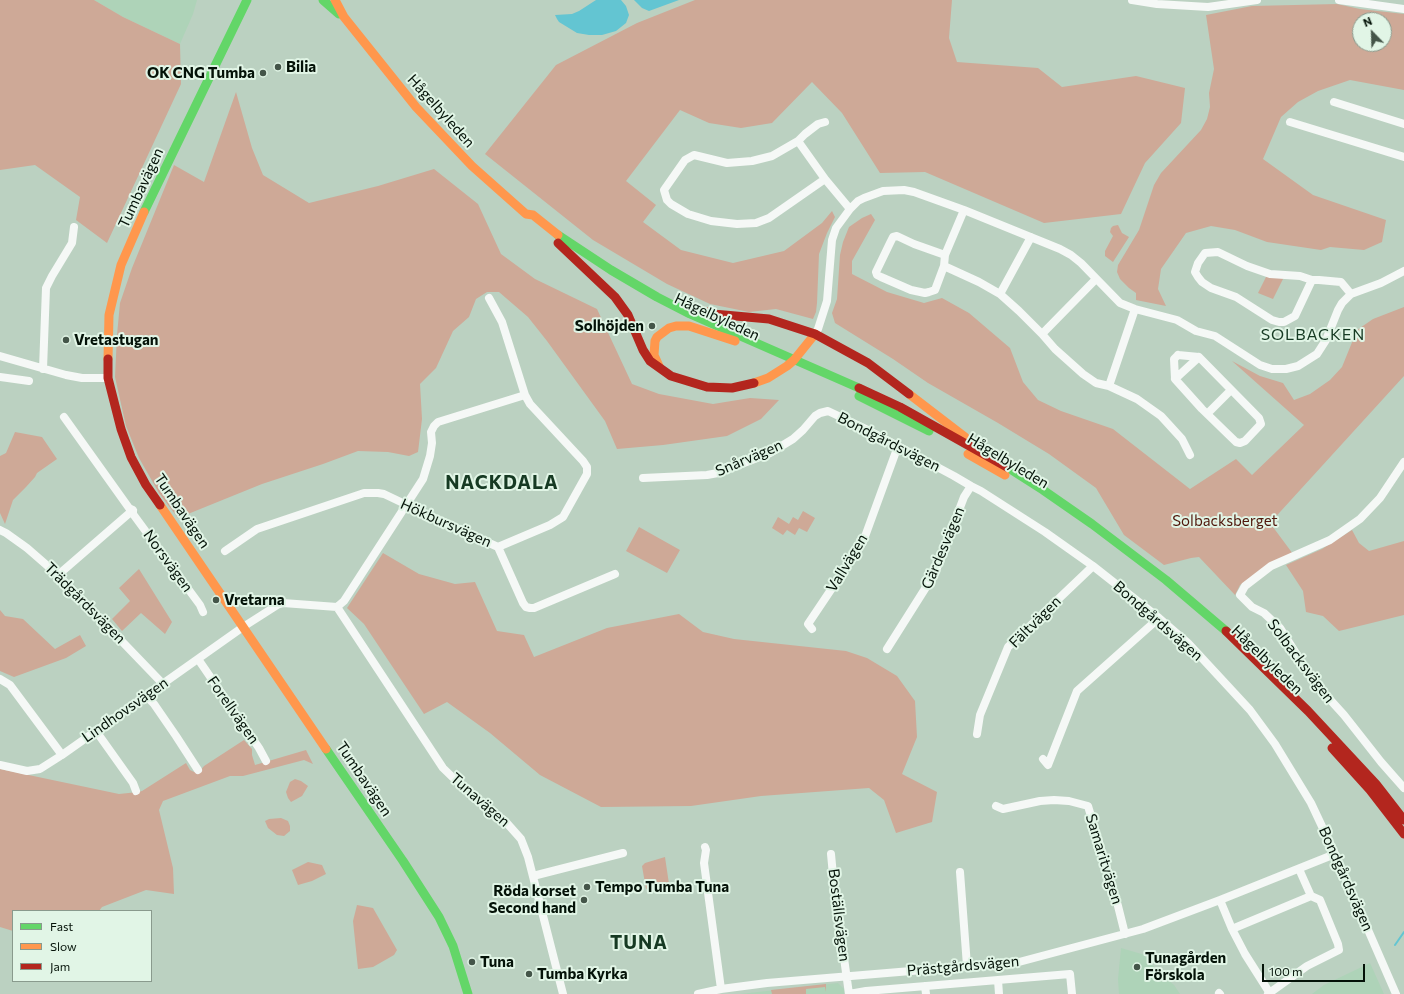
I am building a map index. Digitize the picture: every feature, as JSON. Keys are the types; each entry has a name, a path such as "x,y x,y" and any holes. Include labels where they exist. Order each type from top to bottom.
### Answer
{"main road":[{"name":"Tumbavägen","path":"247,0 142,216 121,265 109,315 108,378 121,429 131,457 146,485 403,860 439,917 451,942 468,994"},
{"name":"Hågelbyleden","path":"323,0 344,17"},
{"name":"Hågelbyleden","path":"335,0 344,17 416,107 472,166 526,214 533,215 562,242 610,278 678,316 841,387 934,434 1040,496 1089,530 1161,584 1232,644 1304,716 1375,796 1404,834"},
{"name":"Hågelbyleden","path":"562,242 628,281 690,314 820,370 900,407 994,459 1043,490 1092,524 1166,580 1202,609 1236,640 1308,711 1376,784 1404,820"},
{"path":"562,242 615,297 628,315 643,350 650,361 671,376 707,387 732,388 748,385 768,378 787,366 808,344 815,334"},
{"path":"562,242 658,292 698,310 731,317 769,319 815,334 868,363 994,459"},
{"path":"664,371 656,360 654,349 657,337 669,328 676,326 689,326 735,341"}],"street":[{"path":"1132,0 1157,4 1208,7 1257,0"},
{"path":"1339,0 1404,9"},
{"path":"1334,102 1404,124"},
{"path":"825,122 814,127 798,142 772,156 752,161 727,163 694,155 685,160 664,190 667,200 688,214 711,221 737,224 756,223 769,218 785,208 825,179"},
{"path":"1290,122 1404,157"},
{"path":"798,142 825,179 850,209"},
{"path":"815,334 827,301 832,240 836,228 850,209 864,198 883,191 894,190 914,192 964,210 1071,255 1081,263 1120,303 1135,309 1176,320 1196,331 1215,336 1260,365 1272,369 1286,369 1298,366 1317,354 1326,340 1338,310 1342,303 1351,294 1381,283 1404,271"},
{"path":"945,255 897,236 893,237 876,272 877,275 911,290 925,293 935,290 944,266 945,255 964,210"},
{"path":"43,369 46,288 72,243 74,227"},
{"path":"1000,294 1031,237"},
{"path":"1312,280 1295,316 1284,322 1279,322 1272,320 1236,297 1211,288 1200,280 1195,272 1198,262 1206,253 1218,252 1247,266 1270,274 1300,276 1312,280 1341,282 1351,294"},
{"path":"944,266 979,282 1000,294 1020,311 1054,349 1079,371 1096,383 1109,386 1144,403 1161,416 1182,439 1190,455"},
{"path":"1042,334 1096,279"},
{"name":"Hökbursvägen","path":"225,551 257,529 364,492 378,492 384,494 498,547 557,521 563,516 587,472 587,467 530,404 525,395 502,322 489,298"},
{"path":"1109,386 1135,309"},
{"path":"1178,355 1199,357 1259,418 1261,424 1245,441 1240,443 1236,442 1175,379 1174,359 1178,355"},
{"path":"0,356 43,369 82,378 108,378"},
{"path":"1175,379 1199,357"},
{"path":"0,377 29,381"},
{"path":"1208,412 1231,390"},
{"path":"337,608 344,601 423,480 430,456 432,443 431,432 434,426 438,422 525,395"},
{"name":"Bondgårdsvägen","path":"820,413 828,411 866,429 982,491 1094,566 1188,643 1253,714 1275,744 1311,803 1396,994"},
{"name":"Snårvägen","path":"643,478 707,475 718,473 770,453 803,430 820,413"},
{"name":"Norsvägen","path":"64,416 129,508 133,510 133,514 200,605 203,612"},
{"name":"Vallvägen","path":"812,629 808,624 863,542 898,446"},
{"name":"Solbacksvägen","path":"1404,462 1380,498 1360,519 1330,540 1271,566 1245,586 1240,595 1252,607 1264,613 1280,628 1314,682 1344,716 1380,762 1404,788"},
{"name":"Gärdesvägen","path":"888,649 935,573 964,497 971,486"},
{"path":"58,575 133,510"},
{"name":"Trädgårdsvägen","path":"0,530 27,548 58,575 163,684"},
{"path":"498,547 526,608 534,608 615,574"},
{"name":"Fältvägen","path":"978,734 980,715 1008,647 1094,566"},
{"name":"Lindhovsvägen","path":"0,765 27,771 33,771 40,768 62,755 243,627 279,604 283,603 337,608"},
{"name":"Tunavägen","path":"337,608 443,768 474,798 505,821 521,839 528,857 564,994"},
{"path":"1043,759 1048,765 1077,691 1159,618"},
{"name":"Forellvägen","path":"198,659 259,748 266,761"},
{"path":"0,678 10,685 62,755"},
{"path":"146,696 154,704 198,770"},
{"path":"96,731 133,783 136,792"},
{"name":"Samaritvägen","path":"996,806 1003,809 1040,801 1069,800 1088,806 1125,934"},
{"path":"705,847 704,864 721,989"},
{"path":"533,876 623,853"},
{"name":"Boställsvägen","path":"831,854 849,994"},
{"name":"Prästgårdsvägen","path":"698,994 721,989 847,976 1019,962 1143,929 1335,854"},
{"path":"1220,900 1244,954 1268,993 1307,966 1338,950 1338,944 1320,900 1311,896 1299,869"},
{"path":"960,872 967,966"},
{"path":"1232,929 1311,896"},
{"path":"849,994 866,991 925,990 998,980 1070,974 1072,994"},
{"path":"998,980 999,994"}],"shaded area":[{"path":"94,0 197,0 193,14 180,44 123,17"},
{"name":"Tunagården Förskola","path":"1121,948 1145,955 1158,972 1174,985 1180,994 1119,994 1118,979"},
{"path":"1370,963 1384,994 1312,994 1324,985"},
{"path":"838,983 844,989 844,994 740,994"}],"green space":[{"path":"0,0 94,0 123,17 180,44 181,84 107,243 76,220 80,197 35,165 0,170"},
{"path":"695,0 952,0 949,38 957,62 1038,68 1062,87 1136,76 1185,88 1181,123 1145,163 1121,214 1044,223 925,172 880,173 842,113 812,82 772,123 741,128 709,123 680,110 626,181 656,205 643,222 681,250 733,263 784,251 822,223 832,211 835,217 819,254 817,303 816,312 813,319 776,309 749,312 710,304 667,284 593,240 485,154 556,65 637,23"},
{"path":"1337,4 1360,9 1386,12 1352,12 1352,52 1392,52 1392,13 1404,14 1404,90 1350,80 1318,91 1298,102 1281,117 1263,159 1313,195 1386,220 1382,242 1364,250 1330,247 1321,250 1267,242 1235,230 1211,226 1186,233 1161,269 1158,289 1166,306 1136,300 1136,293 1120,279 1117,272 1118,265 1139,230 1154,185 1161,173 1201,130 1207,119 1210,107 1209,93 1214,69 1206,15 1252,6"},
{"path":"236,92 252,148 263,175 309,203 378,186 434,169 478,204 501,254 535,279 597,309 632,384 659,394 713,404 750,398 779,400 761,419 727,436 663,445 617,449 605,421 528,317 499,292 487,292 476,299 469,317 453,331 436,368 420,384 422,419 418,452 409,456 388,452 358,451 262,484 178,518 159,493 139,458 126,426 115,377 120,303 132,268 174,165 204,182"},
{"name":"Solbacksberget","path":"871,214 875,220 852,261 852,274 887,292 924,303 942,298 969,313 1010,348 1023,382 1038,400 1061,411 1113,429 1190,489 1236,459 1252,475 1304,425 1232,361 1260,376 1283,383 1294,400 1310,394 1330,380 1342,367 1357,330 1373,319 1404,307 1404,376 1270,523 1293,554 1272,562 1240,585 1235,595 1199,557 1164,565 1124,535 1096,488 1049,454 928,383 835,323 832,313 837,299 840,255 843,242 849,227"},
{"path":"1118,225 1122,233 1129,237 1113,262 1105,256 1105,251 1113,236 1110,232 1111,228"},
{"path":"1267,275 1284,277 1273,299 1258,293"},
{"path":"15,432 42,437 57,459 37,473 13,500 5,524 0,513 0,456 6,453"},
{"path":"803,511 815,518 807,532 799,528 795,535 787,530 783,535 772,528 778,517 789,524 793,517 798,520"},
{"path":"639,527 680,550 667,573 626,551"},
{"path":"1352,530 1359,543 1369,551 1404,541 1404,615 1339,631 1323,616 1306,612 1303,591 1286,565 1322,549"},
{"path":"383,553 419,574 455,584 475,582 497,631 524,635 534,657 607,628 679,614 703,632 734,639 846,651 867,658 897,676 915,701 917,737 902,774 937,792 932,822 896,833 884,800 869,788 761,796 691,806 601,807 540,775 490,733 447,702 424,714 364,624 347,608"},
{"path":"139,569 172,622 165,634 141,613 122,631 112,619 130,601 119,588"},
{"path":"0,610 5,616 23,619 55,649 80,635 86,646 66,658 14,677 0,671"},
{"path":"244,740 252,749 255,765 306,750 313,764 304,760 243,776 230,776 163,801 159,810 173,868 174,894 146,890 102,907 100,910 12,910 12,931 0,927 0,769 119,794 142,791 186,763 190,770 194,772 199,772 204,766"},
{"path":"295,779 308,786 302,796 291,802 286,792 290,782"},
{"path":"281,818 288,821 290,826 290,831 284,836 277,835 268,828 265,821 269,819"},
{"path":"665,857 669,884 646,889 642,866 645,863"},
{"path":"308,862 322,865 326,874 312,881 298,885 292,870"},
{"path":"357,905 373,908 397,950 394,955 373,967 358,969 353,921"},
{"path":"826,984 826,992 825,987 806,989 806,994 772,994 771,990"}],"water":[{"path":"596,0 621,0 626,6 629,15 626,23 616,31 602,35 589,35 577,33 559,22 555,15 572,14"},
{"path":"634,0 679,0 649,11 642,8"}],"waterway":[{"path":"1395,945 1404,932"}],"traffic: fast":[{"path":"144,212 247,0"},
{"path":"323,0 339,14"},
{"path":"558,235 611,270 657,297 690,314 859,388"},
{"path":"859,396 929,431"},
{"path":"1007,467 1092,524 1166,580 1226,631"},
{"path":"326,749 403,861 439,917 453,946 468,994"}],"traffic: slow":[{"path":"335,0 344,17 416,107 472,166 526,214 533,215 558,235"},
{"path":"108,359 109,315 121,265 144,212"},
{"path":"659,366 654,355 655,341 657,337 669,328 676,326 689,326 735,341"},
{"path":"754,383 768,378 787,366 794,360 815,334"},
{"path":"909,394 965,437"},
{"path":"968,454 1005,475"},
{"path":"160,505 326,749"}],"traffic: jam":[{"path":"558,243 615,297 628,315 643,350 650,361 671,376 707,387 732,388 754,383"},
{"path":"688,306 713,314 769,319 815,334 868,363 909,394"},
{"path":"108,359 108,378 121,429 131,457 146,485 160,505"},
{"path":"859,388 900,407 1007,467"},
{"path":"1226,631 1308,711 1376,784 1404,820"},
{"path":"1332,748 1370,790 1404,834"}],"place":[{"name":"Bilia","path":"278,67"},
{"name":"OK CNG Tumba","path":"263,73"},
{"name":"Solhöjden","path":"652,326"},
{"name":"Vretastugan","path":"66,340"},
{"name":"Vretarna","path":"216,600"},
{"name":"Tempo Tumba Tuna","path":"587,887"},
{"name":"Röda korset Second hand","path":"584,900"},
{"name":"Tuna","path":"472,962"},
{"name":"Tunagården Förskola","path":"1137,967"},
{"name":"Tumba Kyrka","path":"529,974"}],"district":[{"name":"SOLBACKEN","path":"1313,335"},
{"name":"NACKDALA","path":"502,483"},
{"name":"TUNA","path":"639,943"}]}
